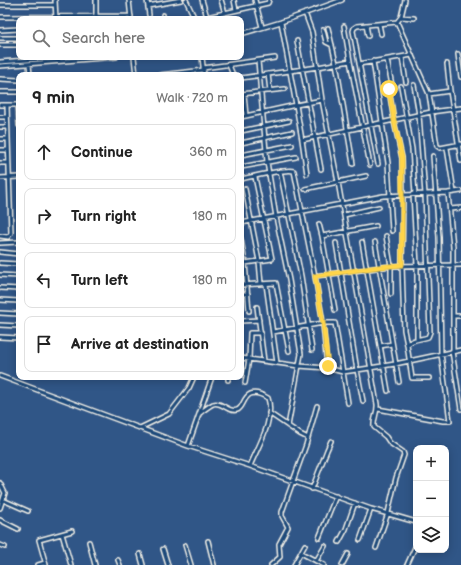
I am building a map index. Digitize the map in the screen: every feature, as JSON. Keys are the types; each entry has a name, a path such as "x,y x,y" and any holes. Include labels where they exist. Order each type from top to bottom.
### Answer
{"street":[{"path":"55,0 56,16"},
{"path":"96,0 96,16"},
{"path":"128,0 131,16"},
{"path":"147,0 149,15"},
{"path":"148,6 181,0"},
{"path":"186,0 193,16"},
{"path":"202,0 207,16"},
{"path":"221,0 224,13"},
{"path":"234,0 236,10"},
{"path":"255,0 262,27"},
{"path":"211,16 268,2 269,0"},
{"path":"244,33 281,22 342,0"},
{"path":"378,164 353,31 354,28 366,25 397,22 401,17 405,0"},
{"path":"0,5 55,5"},
{"path":"305,13 312,32 322,100 378,409 374,427 386,437 390,444 403,452 404,455 396,478 388,513 376,548"},
{"path":"0,17 16,17"},
{"path":"401,17 414,18"},
{"path":"281,22 307,174"},
{"path":"397,22 429,94 438,146 440,148 447,148 460,145"},
{"path":"379,24 381,34"},
{"path":"366,25 368,36"},
{"path":"344,26 370,165"},
{"path":"328,28 336,63 353,164"},
{"path":"0,30 16,29"},
{"path":"323,30 326,42 332,45"},
{"path":"0,38 16,38"},
{"path":"297,41 321,169"},
{"path":"0,46 16,45"},
{"path":"458,54 461,77"},
{"path":"359,64 412,55"},
{"path":"402,57 406,82"},
{"path":"182,72 275,58"},
{"path":"0,62 20,60"},
{"path":"0,66 79,60"},
{"path":"134,60 136,72"},
{"path":"202,60 204,69"},
{"path":"387,60 392,85"},
{"path":"258,61 265,150 301,354 288,426"},
{"path":"244,78 350,61"},
{"path":"373,61 388,163 392,231"},
{"path":"29,64 30,72"},
{"path":"446,64 460,145 461,161"},
{"path":"228,65 232,72"},
{"path":"268,74 270,91"},
{"path":"0,79 16,80"},
{"path":"407,345 417,338 425,338 430,335 425,194 419,115 414,85"},
{"path":"401,86 412,149 417,265 417,338"},
{"path":"244,94 285,89"},
{"path":"389,89 402,158 402,265 404,330 412,378 429,378"},
{"path":"429,94 450,90"},
{"path":"0,92 16,92"},
{"path":"244,105 246,116 322,100"},
{"path":"0,105 16,105"},
{"path":"0,236 8,236 11,233 7,150 7,105"},
{"path":"302,140 431,112 461,108"},
{"path":"0,117 7,117"},
{"path":"244,129 289,121"},
{"path":"0,127 7,127"},
{"path":"244,142 292,132"},
{"path":"0,139 7,139"},
{"path":"244,154 292,145"},
{"path":"447,148 454,192"},
{"path":"0,150 7,150"},
{"path":"378,409 450,421 441,354 439,237 433,156"},
{"path":"244,166 296,157"},
{"path":"0,163 8,163"},
{"path":"244,179 291,169 294,171 323,323 327,368"},
{"path":"280,171 289,214 312,350"},
{"path":"245,263 272,259 255,176"},
{"path":"305,189 366,176"},
{"path":"0,178 16,177"},
{"path":"245,189 250,222 259,261 261,284"},
{"path":"244,223 390,196 461,191"},
{"path":"448,193 453,265 452,351 461,409"},
{"path":"344,215 379,207"},
{"path":"450,209 461,208"},
{"path":"319,224 330,273 335,310"},
{"path":"322,236 376,226"},
{"path":"386,236 391,266 391,294"},
{"path":"0,242 16,242"},
{"path":"336,242 363,402"},
{"path":"362,242 388,391"},
{"path":"374,242 399,382"},
{"path":"0,252 16,254"},
{"path":"244,257 250,311"},
{"path":"0,263 16,264"},
{"path":"315,276 402,265 461,265"},
{"path":"0,275 16,276"},
{"path":"244,285 276,283 289,351"},
{"path":"266,284 277,363"},
{"path":"0,288 16,289"},
{"path":"0,300 16,301"},
{"path":"257,307 264,361"},
{"path":"0,313 16,314"},
{"path":"453,316 461,316"},
{"path":"244,321 259,320"},
{"path":"273,332 323,323 335,323 348,403"},
{"path":"0,324 16,326"},
{"path":"245,383 250,333 261,333"},
{"path":"0,337 16,338"},
{"path":"380,346 392,344"},
{"path":"244,358 299,366 327,368 343,372 395,364 461,350"},
{"path":"0,376 12,379 43,393 188,446 250,466 371,509 413,521"},
{"path":"140,428 169,414 190,388 193,380"},
{"path":"188,446 211,380"},
{"path":"200,413 213,404 218,404 228,409 236,410 240,408 247,396 257,394 268,398 270,407 267,424 250,466"},
{"path":"271,565 280,557 278,548 282,536 288,527 282,516 282,512 308,438 317,406"},
{"path":"269,413 308,438"},
{"path":"312,489 331,441"},
{"path":"0,483 5,490 0,508"},
{"path":"319,538 336,496"},
{"path":"3,500 28,511"},
{"path":"339,542 346,529 355,503"},
{"path":"360,540 371,509"},
{"path":"0,520 18,529"},
{"path":"38,565 46,564 39,540 72,531"},
{"path":"62,534 71,565"},
{"path":"208,541 214,565"},
{"path":"88,542 95,565"},
{"path":"0,545 5,547"},
{"path":"185,545 191,565"},
{"path":"294,565 305,545"},
{"path":"316,561 325,546"},
{"path":"163,549 168,565"},
{"path":"408,565 413,552"},
{"path":"301,553 324,565"},
{"path":"140,554 143,565"},
{"path":"342,565 348,554"},
{"path":"118,560 120,565"}],"route":[{"path":"328,366 315,276 402,265 402,158 389,89"}]}
